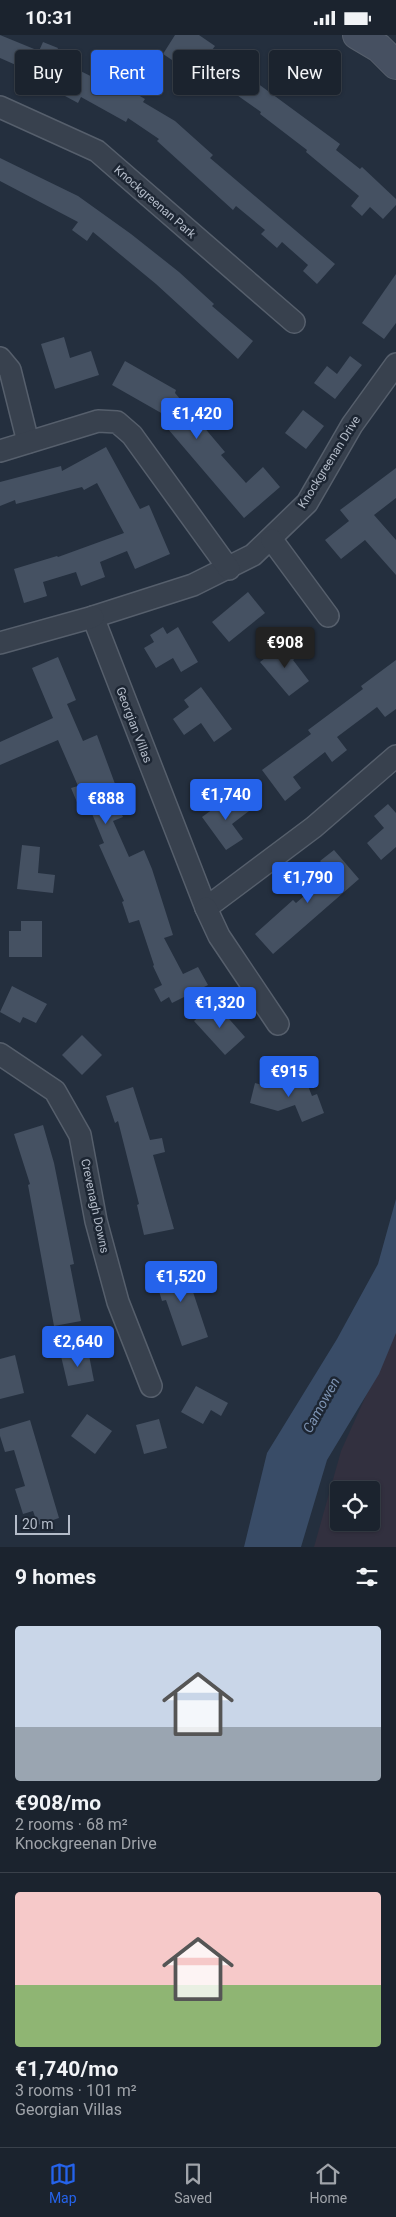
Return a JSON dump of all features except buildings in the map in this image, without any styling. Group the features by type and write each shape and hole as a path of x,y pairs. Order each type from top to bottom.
{"main road":[{"path":"357,35 379,48 396,65"}],"street":[{"name":"Knockgreenan Park","path":"0,107 97,151 294,322"},
{"path":"0,358 10,370 28,442"},
{"name":"Knockgreenan Drive","path":"229,569 253,555 272,539 307,503 352,425 396,364"},
{"path":"0,451 98,421 117,422 132,435 229,569 193,585 93,617 0,643"},
{"path":"272,539 328,616"},
{"name":"Georgian Villas","path":"93,617 206,908 219,936 278,1024"},
{"path":"206,908 314,827 396,756"},
{"name":"Crevenagh Downs","path":"0,1054 56,1091 80,1135 96,1221 118,1302 151,1386"}],"shaded area":[{"path":"396,1329 396,1547 314,1547 330,1490 330,1531 380,1531 380,1481 333,1481 341,1451"}],"water":[{"name":"Camowen","path":"396,1199 396,1333 379,1374 327,1460 301,1547 244,1547 267,1453 337,1339 378,1264"}]}
